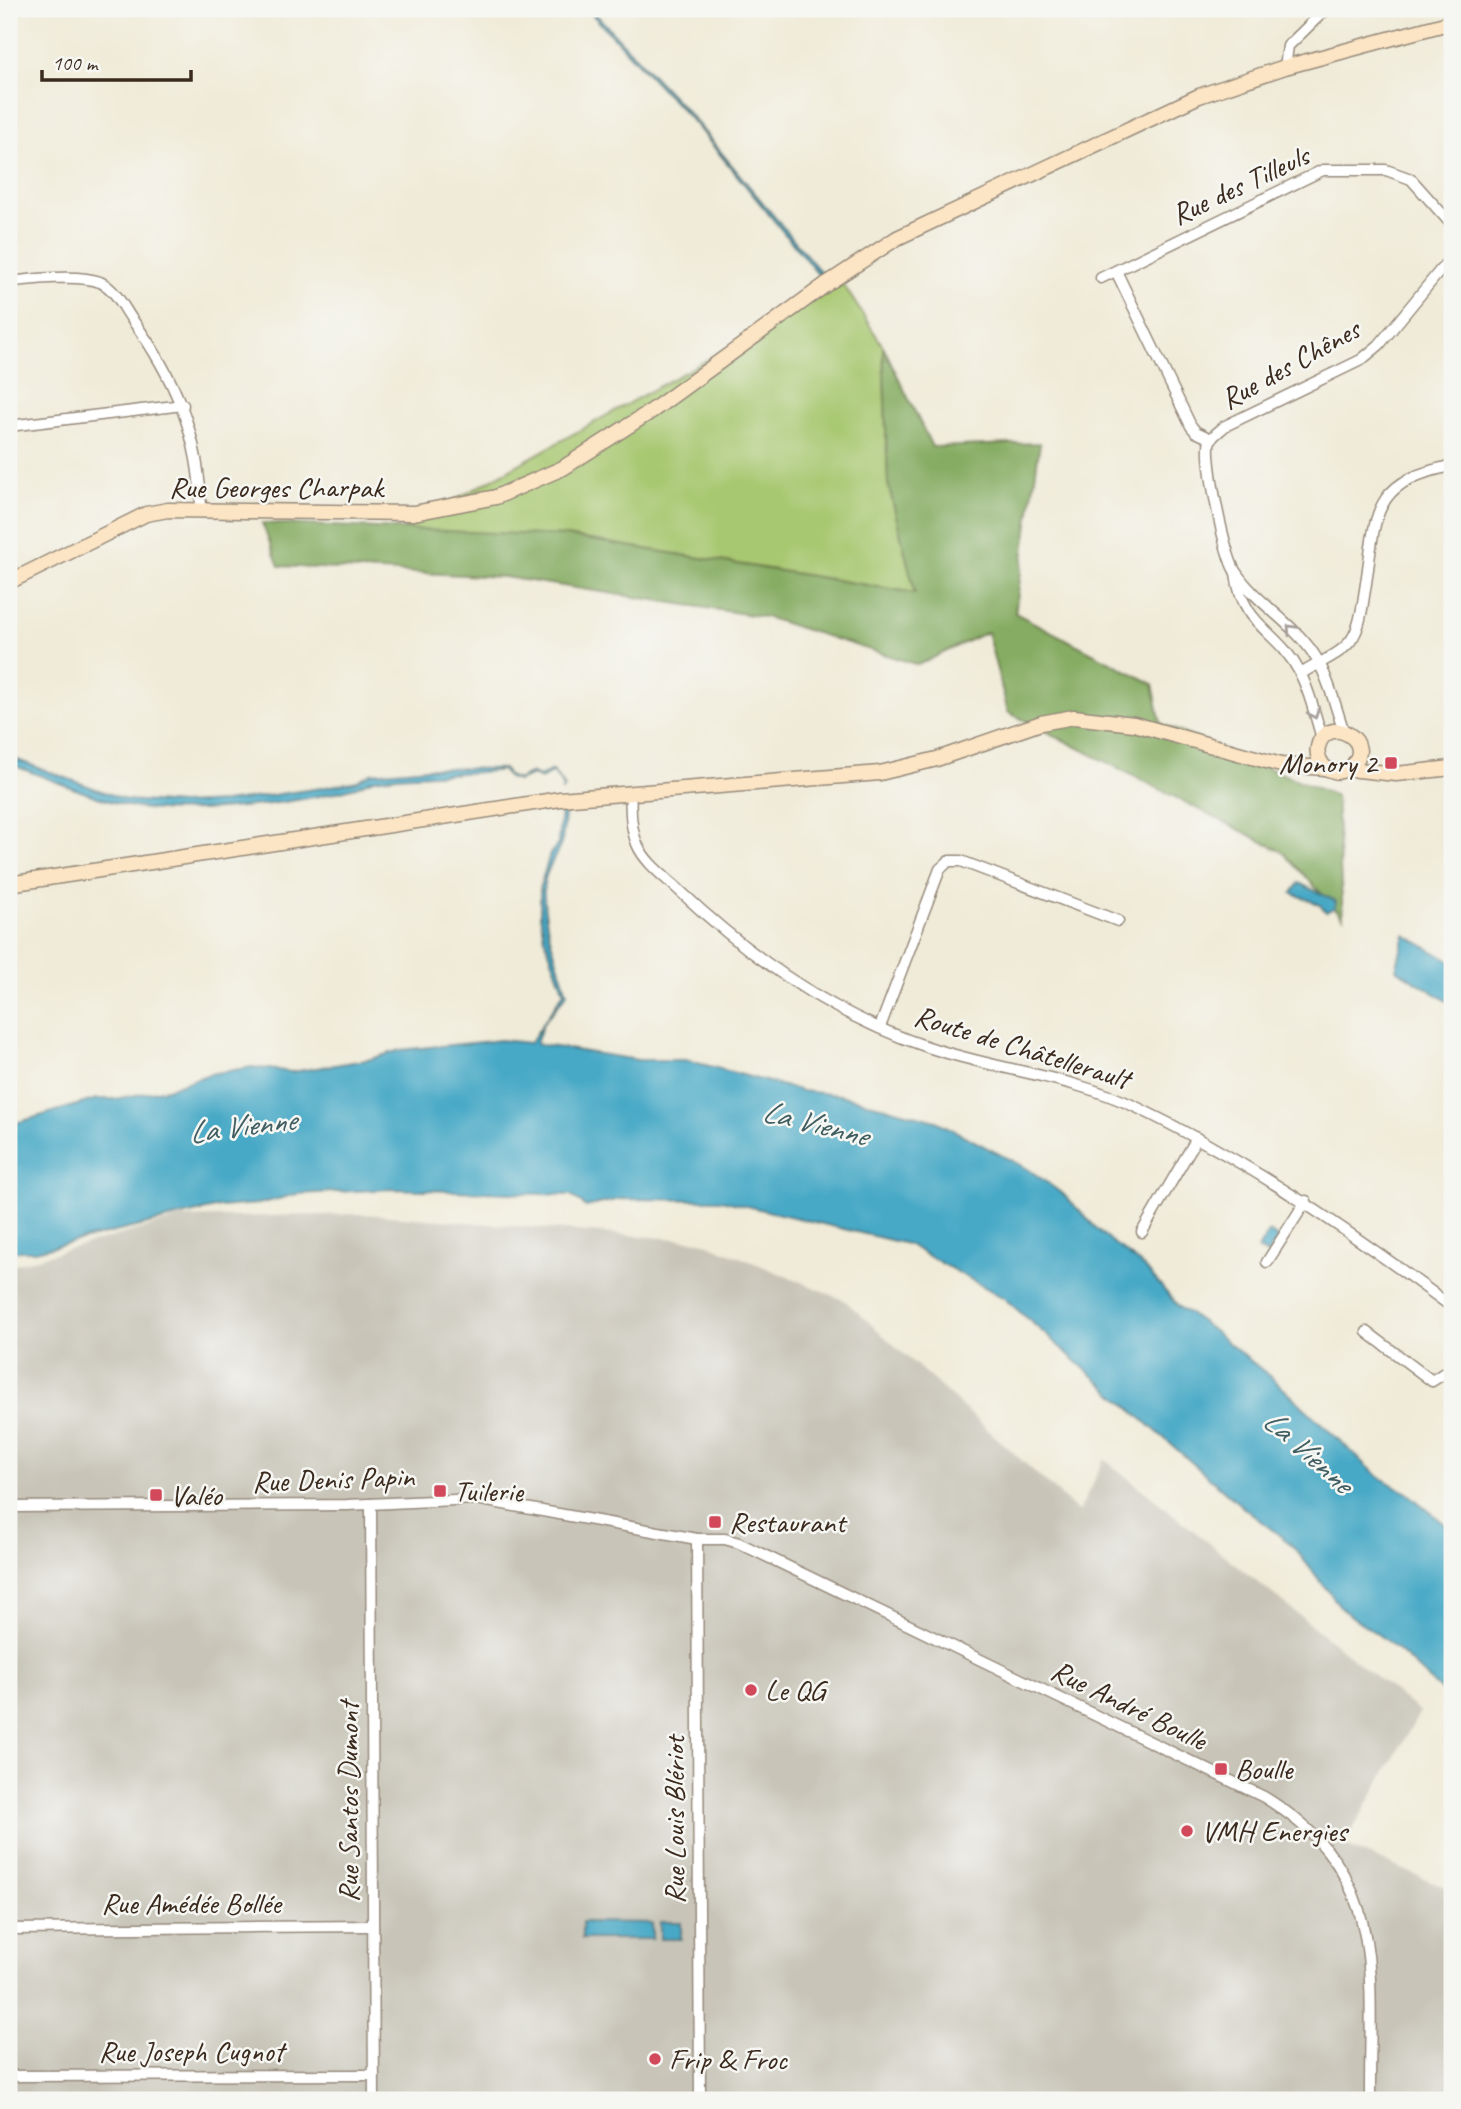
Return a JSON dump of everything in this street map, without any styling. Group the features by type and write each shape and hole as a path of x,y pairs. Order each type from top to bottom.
{"street":[{"path":"1285,67 1288,46 1326,9"},
{"name":"Rue Georges Charpak","path":"9,582 146,514 201,511 414,513 496,497 563,468 653,410 828,283 897,239 1199,96 1285,67 1452,22"},
{"name":"Rue des Tilleuls","path":"1101,278 1323,170 1386,170 1411,179 1452,225"},
{"name":"Rue des Chênes","path":"1344,732 1318,662 1304,642 1236,573 1228,558 1208,452 1211,439 1225,426 1361,360 1380,345 1452,256"},
{"path":"1116,271 1191,426 1196,432 1211,439"},
{"path":"9,282 89,279 111,290 158,355 183,405 199,466 201,511"},
{"path":"9,426 183,405"},
{"path":"1301,674 1346,645 1353,637 1361,613 1380,510 1390,491 1403,480 1452,466"},
{"name":"Rue des Chênes","path":"1236,573 1238,591 1250,616 1290,657 1301,674 1320,743"},
{"path":"9,884 527,804 631,792 880,773 937,759 1041,723 1074,717 1134,724 1281,765 1325,768 1337,772 1349,769 1406,774 1452,768"},
{"path":"1281,765 1301,759 1332,732 1344,732 1355,739 1358,752 1349,769"},
{"path":"1320,743 1319,759 1325,768"},
{"path":"1358,752 1386,772"},
{"name":"Route de Châtellerault","path":"631,792 637,843 652,865 715,924 786,977 880,1027 966,1059 1108,1096 1197,1138 1306,1202 1452,1307"},
{"path":"880,1027 940,869 949,861 961,861 1118,921"},
{"path":"1142,1232 1197,1138"},
{"path":"1267,1262 1306,1202"},
{"path":"1367,1332 1432,1381 1452,1368"},
{"name":"Rue Denis Papin","path":"9,1507 371,1504 477,1499 697,1539"},
{"name":"Rue Santos Dumont","path":"371,1504 374,2100"},
{"name":"Rue Louis Blériot","path":"697,1539 699,2100"},
{"name":"Rue André Boulle","path":"697,1539 725,1539 739,1543 1264,1797 1302,1823 1338,1863 1359,1904 1365,1928 1369,1953 1370,2100"},
{"name":"Rue Amédée Bollée","path":"9,1929 373,1926"},
{"name":"Rue Joseph Cugnot","path":"9,2076 374,2075"}],"shaded area":[{"path":"364,1214 701,1241 844,1300 1079,1512 1104,1459 1420,1712 1344,1845 1452,1890 1452,2100 9,2100 9,1266 180,1218"}],"green space":[{"path":"843,284 883,346 888,483 916,593 566,536 399,531"},
{"path":"883,346 932,447 1040,443 1015,613 1153,684 1161,724 1336,796 1343,917 1283,852 1008,712 987,632 918,665 765,617 504,577 279,566 262,523 566,536 915,593 888,483"}],"water":[{"path":"587,9 591,9 690,115 823,275 820,277 696,125"},
{"path":"9,757 126,800 181,804 225,802 357,781 371,773 429,768 504,769 508,776 518,780 531,773 539,777 552,770 564,786 562,792 563,786 553,772 541,779 532,775 518,781 508,778 502,770 407,775 370,780 356,787 304,799 207,810 147,809 109,801 80,791 9,764"},
{"path":"566,807 561,844 545,879 544,901 548,928 567,994 545,1021 564,992 544,937 540,915 540,887 550,854 558,844 561,811"},
{"path":"1299,883 1336,901 1335,907 1326,912 1319,904 1292,893"},
{"path":"1405,935 1452,962 1452,1004 1396,969"},
{"name":"La Vienne","path":"543,1024 536,1044 638,1060 687,1060 802,1091 840,1095 936,1121 1028,1169 1064,1195 1102,1234 1144,1267 1179,1307 1272,1378 1379,1477 1406,1492 1452,1530 1452,1701 1390,1643 1344,1611 1291,1544 1245,1509 1004,1298 907,1244 721,1200 620,1199 586,1207 571,1195 392,1189 297,1194 259,1204 219,1207 35,1251 9,1251 9,1125 97,1099 115,1099 167,1089 210,1074 252,1067 292,1072 371,1059 400,1050 501,1040 530,1043"},
{"path":"1269,1232 1278,1238 1267,1255 1258,1249"},
{"path":"582,1922 652,1923 652,1939 582,1939"},
{"path":"660,1922 681,1922 681,1939 660,1939"}],"place":[{"name":"Monory 2","path":"1391,763"},
{"name":"Tuilerie","path":"440,1491"},
{"name":"Valéo","path":"156,1495"},
{"name":"Restaurant","path":"715,1522"},
{"name":"Le QG","path":"751,1690"},
{"name":"Boulle","path":"1221,1769"},
{"name":"VMH Energies","path":"1187,1831"},
{"name":"Frip & Froc","path":"655,2059"}]}
